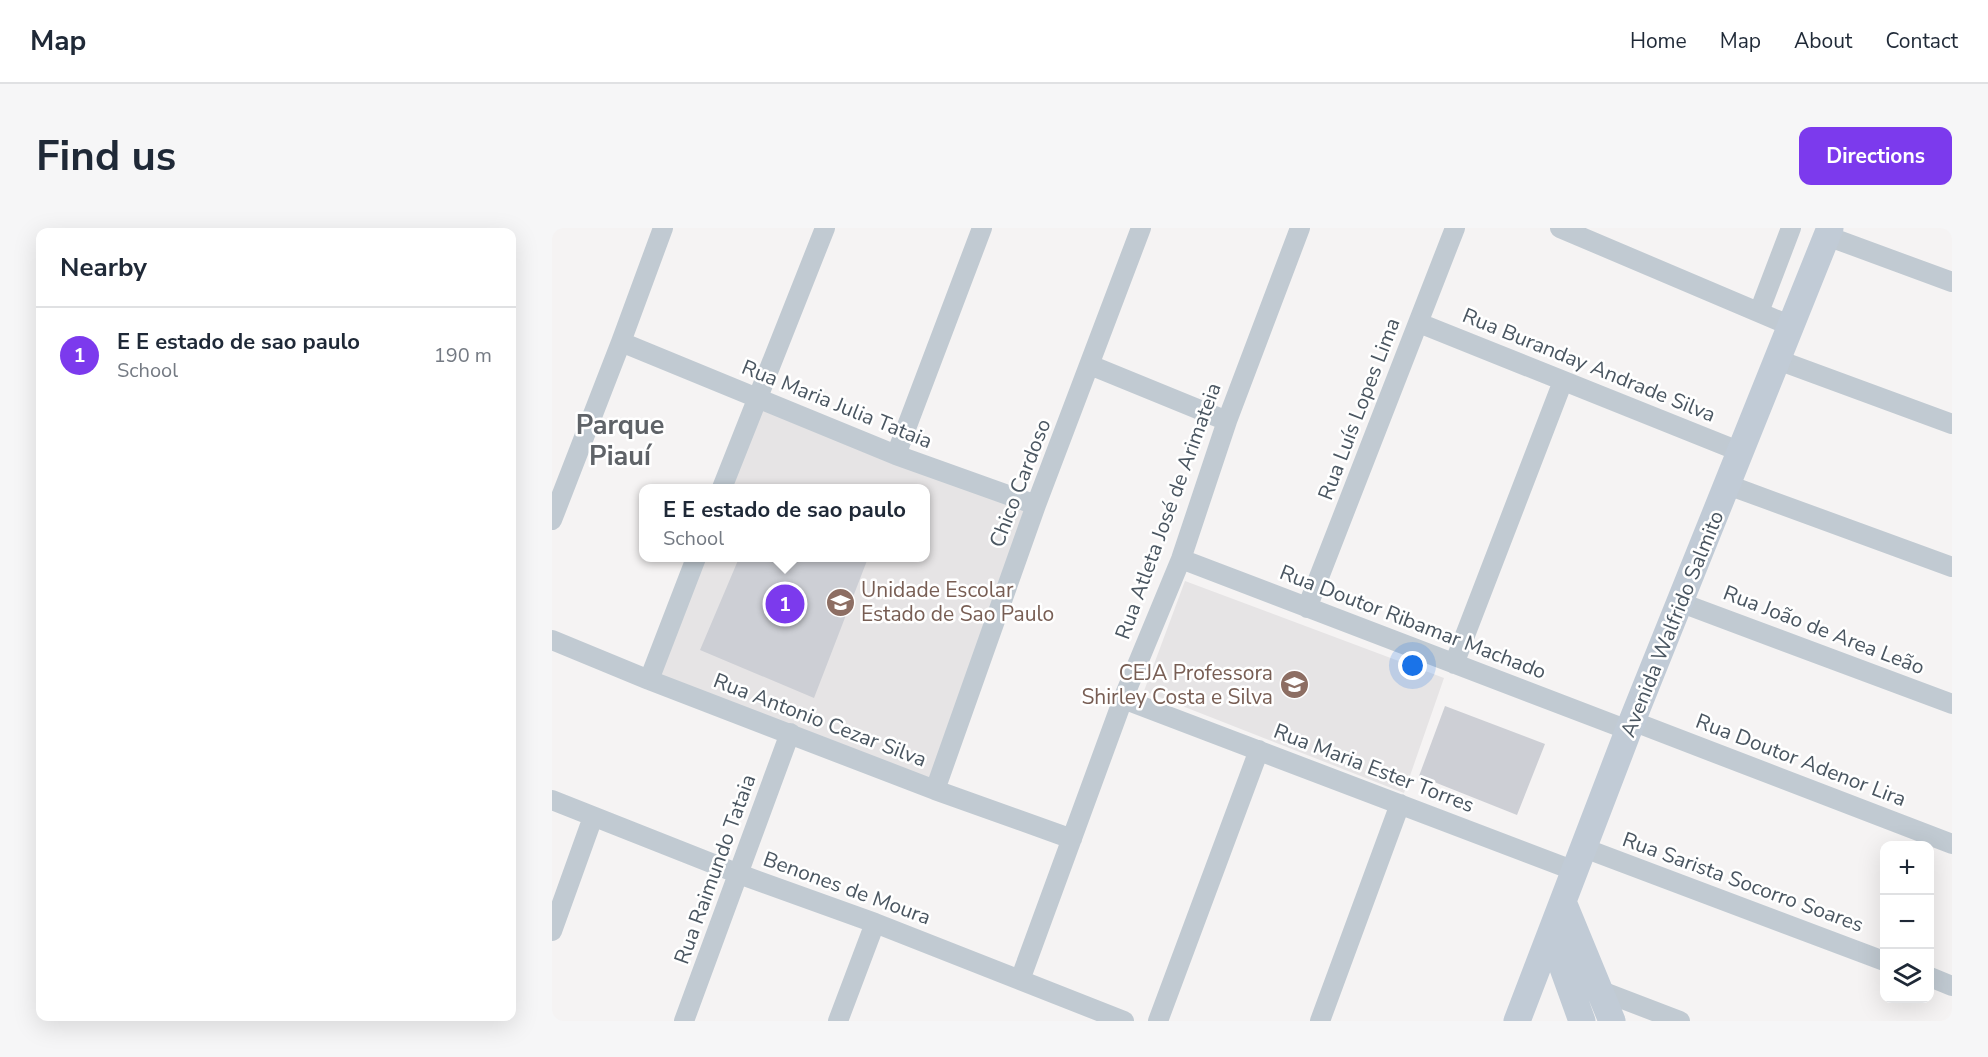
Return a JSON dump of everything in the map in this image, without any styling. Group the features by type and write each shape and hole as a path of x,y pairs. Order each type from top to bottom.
{"street":[{"path":"552,520 663,228"},
{"path":"724,484 825,228"},
{"path":"896,455 982,228"},
{"name":"Rua Atleta José de Arimateia","path":"1020,980 1123,699 1181,559 1227,421 1300,228"},
{"name":"Rua Luís Lopes Lima","path":"1307,608 1455,228"},
{"path":"1560,228 1791,326"},
{"path":"1759,312 1791,228"},
{"name":"Chico Cardoso","path":"935,790 1036,505 1139,229"},
{"path":"1829,232 1952,282"},
{"name":"Avenida Walfrido Salmito","path":"1517,1021 1630,725 1829,232"},
{"name":"Rua Buranday Andrade Silva","path":"1419,323 1741,452"},
{"name":"Rua Maria Julia Tataia","path":"621,342 896,455 1036,505"},
{"path":"1778,360 1952,424"},
{"path":"1090,365 1227,421"},
{"path":"1454,664 1563,381"},
{"path":"1728,485 1952,567"},
{"name":"Rua Doutor Ribamar Machado","path":"1181,559 1454,664 1630,725"},
{"path":"649,680 694,562"},
{"name":"Rua João de Area Leão","path":"1679,602 1952,704"},
{"name":"Rua Antonio Cezar Silva","path":"552,640 649,680 935,790 1072,839"},
{"name":"Rua Maria Ester Torres","path":"1123,699 1400,804 1580,860"},
{"name":"Rua Doutor Adenor Lira","path":"1630,725 1952,844"},
{"name":"Rua Raimundo Tataia","path":"684,1021 790,733"},
{"path":"1158,1021 1259,750"},
{"name":"Benones de Moura","path":"552,800 1124,1021"},
{"path":"1320,1021 1400,804"},
{"path":"552,931 593,817"},
{"name":"Rua Sarista Socorro Soares","path":"1580,860 1880,960"},
{"path":"1563,902 1612,1021"},
{"path":"838,1021 875,923"},
{"path":"1551,935 1582,1021"},
{"path":"1934,979 1952,986"},
{"path":"1599,990 1680,1021"}],"shaded area":[{"name":"Unidade Escolar Estado de Sao Paulo","path":"757,397 1036,505 935,790 649,680 694,562 930,562 930,484 724,484"},
{"name":"CEJA Professora Shirley Costa e Silva","path":"1185,581 1444,678 1404,793 1144,691"}],"building":[{"path":"737,562 866,562 814,698 700,650"},
{"path":"1445,706 1545,744 1517,815 1419,776"}],"place":[{"name":"Unidade Escolar Estado de Sao Paulo","path":"840,602"},
{"name":"E E estado de sao paulo","path":"785,604"},
{"name":"CEJA Professora Shirley Costa e Silva","path":"1294,685"}],"district":[{"name":"Parque Piauí","path":"620,440"}]}
